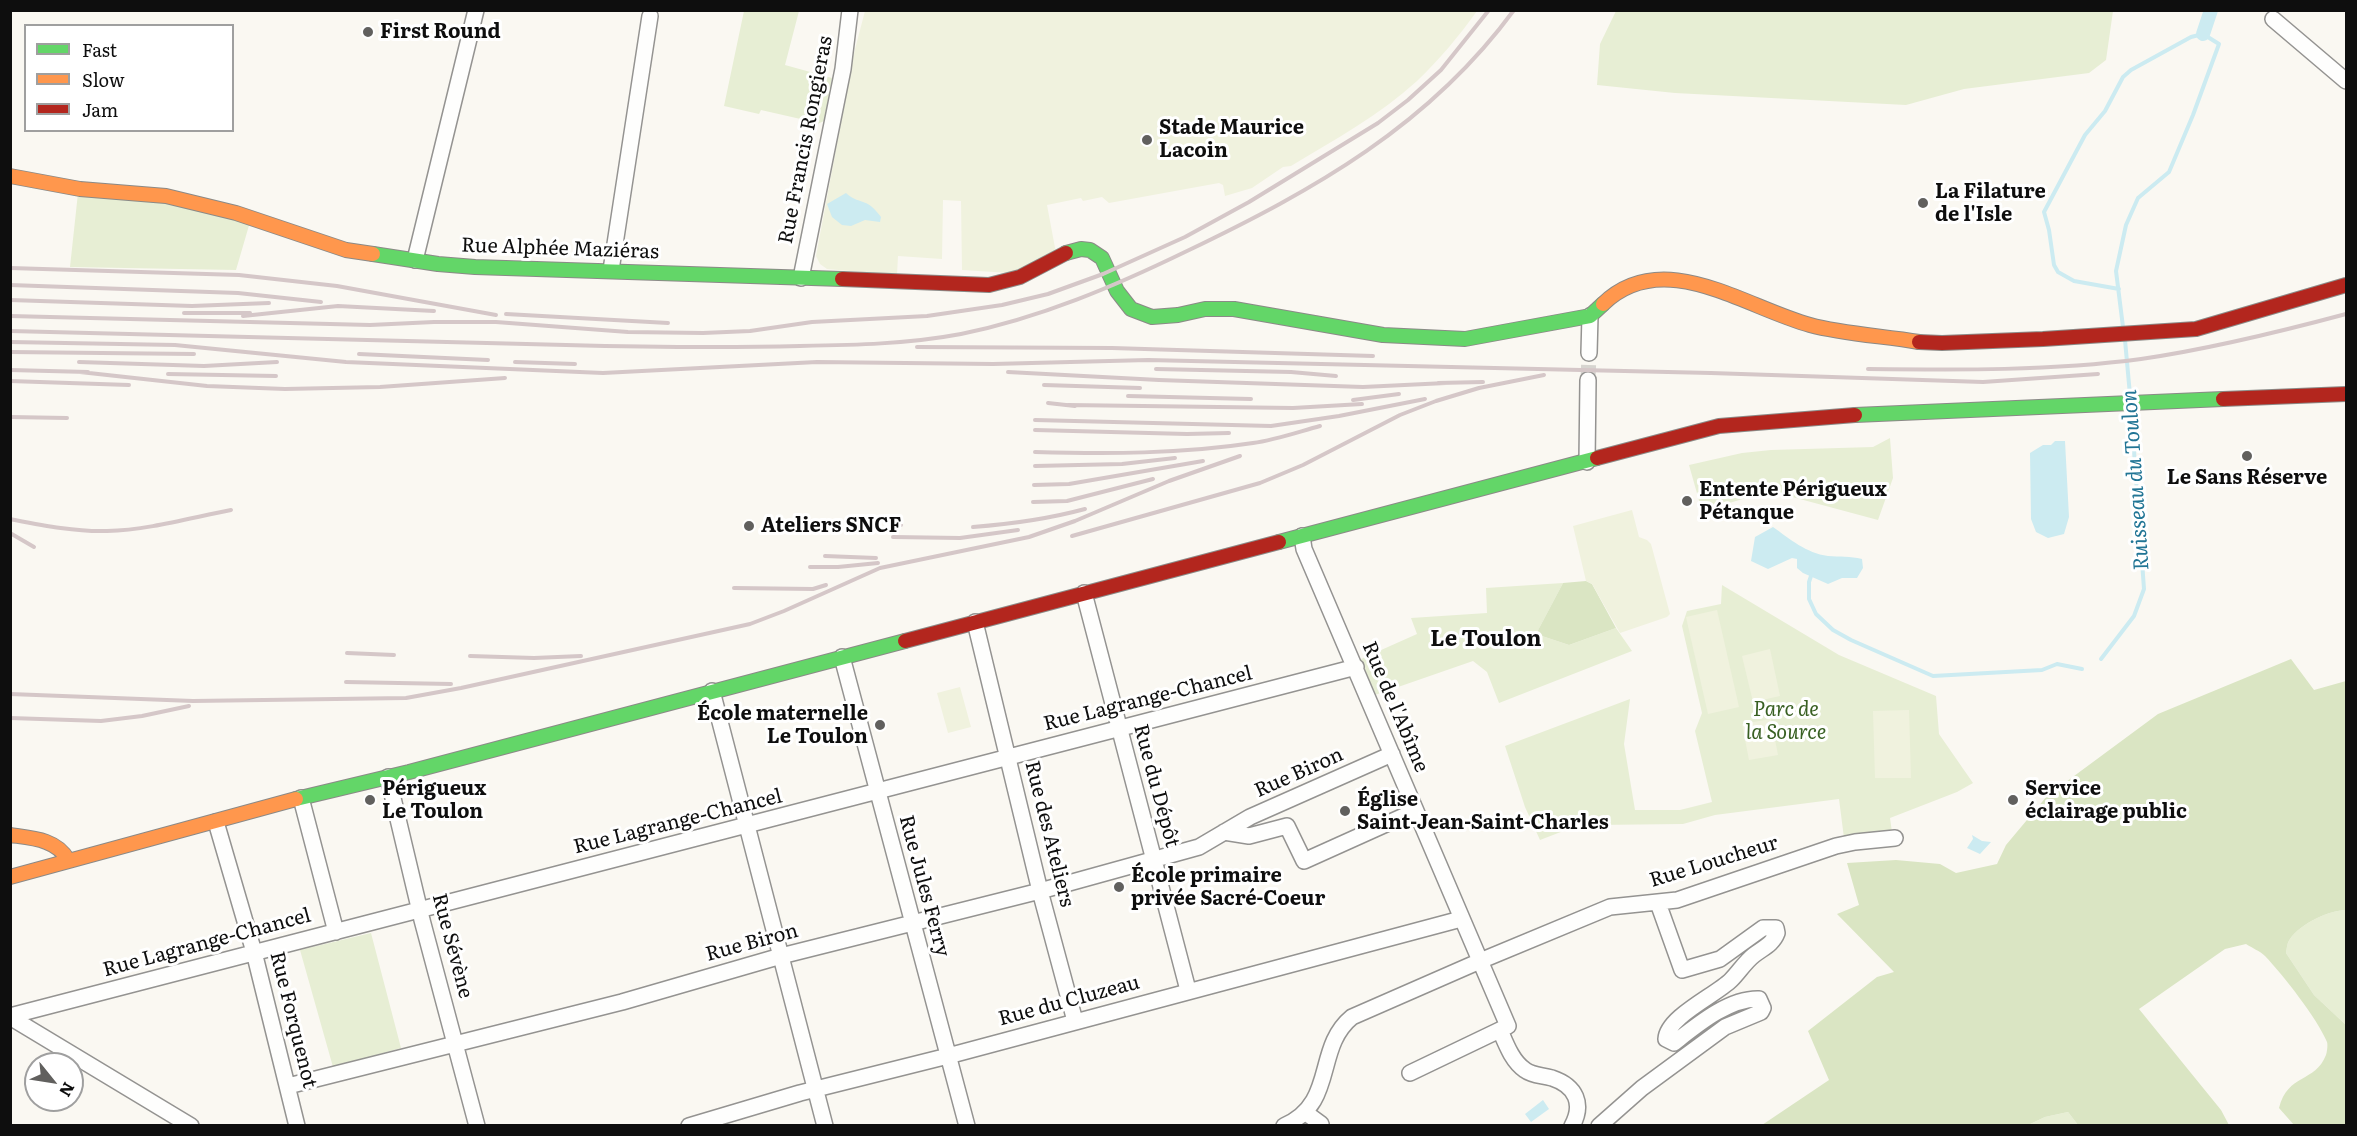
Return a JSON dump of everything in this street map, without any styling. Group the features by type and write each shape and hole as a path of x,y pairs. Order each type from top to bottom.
{"street":[{"path":"416,260 476,10"},
{"name":"Rue Francis Rongieras","path":"801,278 843,69 850,10"},
{"path":"611,270 650,16"},
{"path":"2273,19 2346,81"},
{"name":"Rue Alphée Maziéras","path":"10,176 80,189 166,196 236,213 346,250 475,267 989,285 1020,277 1067,252 1081,249 1098,255 1117,291 1131,309 1152,317 1178,315 1205,309 1234,309 1383,335 1465,339 1590,316"},
{"path":"1588,353 1590,316 1614,293 1635,283 1653,279 1671,279 1701,285 1810,325 1921,342 2043,339 2196,329 2346,285"},
{"path":"1587,462 1588,381"},
{"path":"10,877 301,798 1719,426 1841,416 2346,394"},
{"name":"Rue de l'Abîme","path":"1302,536 1304,549 1480,961 1504,1028 1510,1053 1521,1068 1530,1074 1552,1078 1566,1085 1575,1094 1579,1104 1578,1115 1572,1125"},
{"name":"Rue du Dépôt","path":"1084,593 1188,990"},
{"name":"Rue des Ateliers","path":"975,622 1040,891 1075,1021"},
{"name":"Rue Jules Ferry","path":"842,657 967,1125"},
{"name":"Rue Lagrange-Chancel","path":"10,1017 1356,667"},
{"path":"712,691 825,1125"},
{"name":"Rue Biron","path":"288,1086 601,1007 781,956 1040,891 1199,847 1250,817 1392,754"},
{"name":"Rue Sévène","path":"387,777 477,1125"},
{"path":"301,798 336,932"},
{"name":"Rue Biron","path":"1224,832 1249,836 1287,826 1304,861 1415,810"},
{"name":"Rue Forquenot","path":"216,822 254,952 297,1125"},
{"path":"10,835 54,845 63,851 68,860"},
{"name":"Rue Loucheur","path":"1306,1113 1317,1096 1335,1036 1352,1017 1610,908 1658,903 1704,891 1836,846 1895,838"},
{"path":"1599,1125 1642,1088 1725,1027 1761,1012 1763,1008 1759,999 1749,998 1728,1006 1674,1042 1666,1039 1666,1032 1674,1022 1731,980 1752,957 1774,941 1777,933 1776,928 1763,928 1720,958 1683,970 1658,903"},
{"name":"Rue du Cluzeau","path":"689,1125 740,1119 815,1089 948,1056 1188,990 1461,919"},
{"path":"10,1017 192,1125"},
{"path":"1410,1073 1504,1028"},
{"path":"1284,1125 1298,1120 1306,1113 1322,1124"}],"green space":[{"path":"1616,10 2113,11 2106,60 2089,73 1964,89 1906,105 1675,93 1597,85 1600,44"},
{"path":"744,11 799,11 785,65 832,78 824,121 813,126 804,126 805,120 761,110 759,114 724,106"},
{"name":"Stade Maurice Lacoin","path":"865,11 1477,11 1441,56 1417,81 1388,105 1252,188 1225,196 1223,185 1219,183 1109,203 1102,197 1083,201 1081,198 1047,205 1056,253 1010,273 962,270 961,201 943,200 942,259 898,256 897,275 827,269 820,264 816,256 854,53"},
{"path":"78,193 164,201 250,222 236,270 70,267"},
{"path":"1890,438 1893,478 1878,520 1770,491 1702,511 1689,465 1742,453 1771,450 1873,447"},
{"path":"1632,510 1639,537 1651,544 1670,614 1620,633 1592,584 1586,581 1573,526"},
{"path":"1586,581 1592,584 1616,628 1569,645 1536,634 1563,583"},
{"path":"1563,583 1536,634 1569,645 1616,628 1632,651 1499,703 1487,672 1473,661 1375,695 1361,659 1417,634 1411,618 1487,613 1486,588"},
{"name":"Parc de la Source","path":"1722,585 1839,655 1936,696 1939,734 1973,783 1957,792 1890,818 1892,832 1844,838 1839,799 1715,815 1683,824 1595,825 1592,820 1540,840 1525,807 1505,746 1630,699 1624,744 1635,810 1680,810 1712,802 1695,731 1702,713 1682,626 1687,611 1721,604"},
{"path":"1717,610 1739,707 1708,714 1686,617"},
{"path":"1770,649 1780,696 1753,702 1742,656"},
{"path":"2291,659 2314,690 2346,681 2346,910 2323,915 2301,928 2289,941 2286,953 2314,995 2346,1025 2346,1125 2294,1125 2279,1108 2289,1089 2321,1064 2326,1055 2327,1043 2308,1009 2281,974 2263,954 2246,944 2225,949 2139,1009 2221,1110 2229,1125 2078,1125 2068,1112 2045,1117 2026,1126 1762,1125 1829,1080 1808,1031 1877,977 1894,972 1837,914 1859,905 1847,863 1896,860 1940,864 1956,873 1997,864 2006,845 2047,796 2158,714"},
{"path":"960,687 971,727 948,733 937,693"},
{"path":"1909,710 1911,778 1875,778 1873,711"},
{"path":"1771,719 1778,755 1749,760 1742,724"},
{"path":"2346,910 2346,1025 2314,995 2286,953 2289,941 2301,928 2323,915"},
{"path":"371,933 401,1048 333,1067 300,950"},
{"path":"2068,1112 2078,1125 2026,1126 2045,1117"}],"water":[{"path":"846,193 876,210 881,217 880,222 865,220 851,226 842,225 832,217 827,204"},
{"path":"2055,441 2065,441 2069,517 2064,534 2048,538 2036,532 2031,519 2030,453 2043,445 2051,445"},
{"path":"1773,527 1813,552 1828,556 1862,559 1863,568 1857,578 1842,578 1828,584 1803,573 1797,568 1797,559 1792,558 1768,569 1751,561 1755,537"},
{"path":"1972,835 1982,841 1991,842 1980,854 1967,848 1973,839"},
{"path":"1543,1100 1549,1109 1531,1122 1525,1114"}],"waterway":[{"name":"Ruisseau du Toulon","path":"2203,34 2211,10"},
{"name":"Ruisseau du Toulon","path":"2119,289 2074,281 2058,272 2054,265 2044,212 2085,135 2105,111 2123,77 2131,70 2191,37 2203,34 2219,44 2193,115 2169,172 2138,198 2126,225 2116,271 2123,327"},
{"name":"Ruisseau du Toulon","path":"2125,340 2130,395"},
{"name":"Ruisseau du Toulon","path":"2101,659 2134,616 2144,589 2131,409"},
{"name":"Ruisseau du Toulon","path":"1811,576 1809,599 1816,614 1833,630 1933,676 2042,670 2057,664 2082,669"}],"tunnel":[{"path":"1588,380 1589,353"}],"railway":[{"path":"10,316 370,325 496,322 628,332 703,333 750,331 812,322 927,316 1002,305 1048,294 1103,274 1185,237 1249,202 1378,123 1408,100 1441,70 1489,10"},
{"path":"10,331 683,347 861,344 901,342 961,334 1020,319 1077,300 1160,264 1234,228 1324,179 1407,121 1445,88 1481,51 1514,10"},
{"path":"10,268 239,275 337,286 496,315"},
{"path":"10,285 238,293 321,302"},
{"path":"10,300 192,306 269,303"},
{"path":"243,316 338,306 434,311"},
{"path":"184,313 250,313"},
{"path":"506,314 668,323"},
{"path":"1868,369 2005,369 2107,363 2219,345 2346,314"},
{"path":"10,342 175,345 346,362 603,373 817,362 993,364 1148,360 1711,373 1983,382 2098,374"},
{"path":"917,347 1112,348 1373,356"},
{"path":"10,352 194,354"},
{"path":"359,354 488,360"},
{"path":"79,362 204,366 277,362"},
{"path":"515,362 575,364"},
{"path":"1156,369 1291,372 1336,376"},
{"path":"10,370 88,372"},
{"path":"80,372 207,386 285,389 380,387 505,378"},
{"path":"1008,372 1363,387 1446,383"},
{"path":"168,374 276,376"},
{"path":"1072,536 1260,483 1303,465 1400,415 1436,401 1479,388 1544,375"},
{"path":"10,381 129,385"},
{"path":"1438,383 1483,382"},
{"path":"1044,385 1140,388"},
{"path":"1353,400 1399,394"},
{"path":"1128,396 1251,399"},
{"path":"1035,420 1271,426 1339,416 1425,399"},
{"path":"1048,403 1075,406"},
{"path":"1068,405 1293,408 1362,404"},
{"path":"10,417 67,418"},
{"path":"1035,452 1117,453 1226,447 1261,442 1320,426"},
{"path":"1035,430 1229,433"},
{"path":"10,694 193,701 406,698 461,688 750,624 880,568 1029,537 1075,521 1169,481 1240,456"},
{"path":"1035,466 1122,464 1175,458"},
{"path":"1034,485 1069,484 1203,461"},
{"path":"1033,502 1067,501 1153,479"},
{"path":"973,527 1030,521 1085,509"},
{"path":"10,519 70,529 107,531 153,526 231,510"},
{"path":"893,525 901,525"},
{"path":"893,537 960,538 1018,530"},
{"path":"10,533 34,547"},
{"path":"825,556 876,558"},
{"path":"810,567 878,563"},
{"path":"734,588 813,589 826,585"},
{"path":"347,653 394,655"},
{"path":"470,656 534,658 581,656"},
{"path":"346,682 451,684"},
{"path":"10,718 101,721 142,716 189,706"}],"traffic: fast":[{"path":"1066,253 1081,249 1090,250 1102,258 1117,291 1131,309 1152,317 1178,315 1205,309 1234,309 1383,335 1465,339 1590,316 1603,304"},
{"path":"373,254 475,267 842,279"},
{"path":"1855,415 2223,399"},
{"path":"1279,542 1597,458"},
{"path":"296,799 409,772 905,641"}],"traffic: slow":[{"path":"10,176 80,189 166,196 236,213 346,250 373,254"},
{"path":"1603,304 1626,288 1651,280 1677,280 1731,295 1810,325 1919,342"},
{"path":"10,877 296,799"},
{"path":"10,835 50,844 63,853 68,860"}],"traffic: jam":[{"path":"842,279 989,285 1020,277 1066,253"},
{"path":"1919,342 2043,339 2196,329 2346,285"},
{"path":"2223,399 2346,394"},
{"path":"1597,458 1719,426 1855,415"},
{"path":"905,641 1279,542"}],"place":[{"name":"First Round","path":"368,32"},
{"name":"Stade Maurice Lacoin","path":"1147,140"},
{"name":"La Filature de l'Isle","path":"1923,203"},
{"name":"Le Sans Réserve","path":"2247,456"},
{"name":"Entente Périgueux Pétanque","path":"1687,501"},
{"name":"Ateliers SNCF","path":"749,526"},
{"name":"École maternelle Le Toulon","path":"880,725"},
{"name":"Périgueux Le Toulon","path":"370,800"},
{"name":"Service éclairage public","path":"2013,800"},
{"name":"Église Saint-Jean-Saint-Charles","path":"1345,811"},
{"name":"École primaire privée Sacré-Coeur","path":"1119,887"}],"district":[{"name":"Le Toulon","path":"1486,640"}]}
